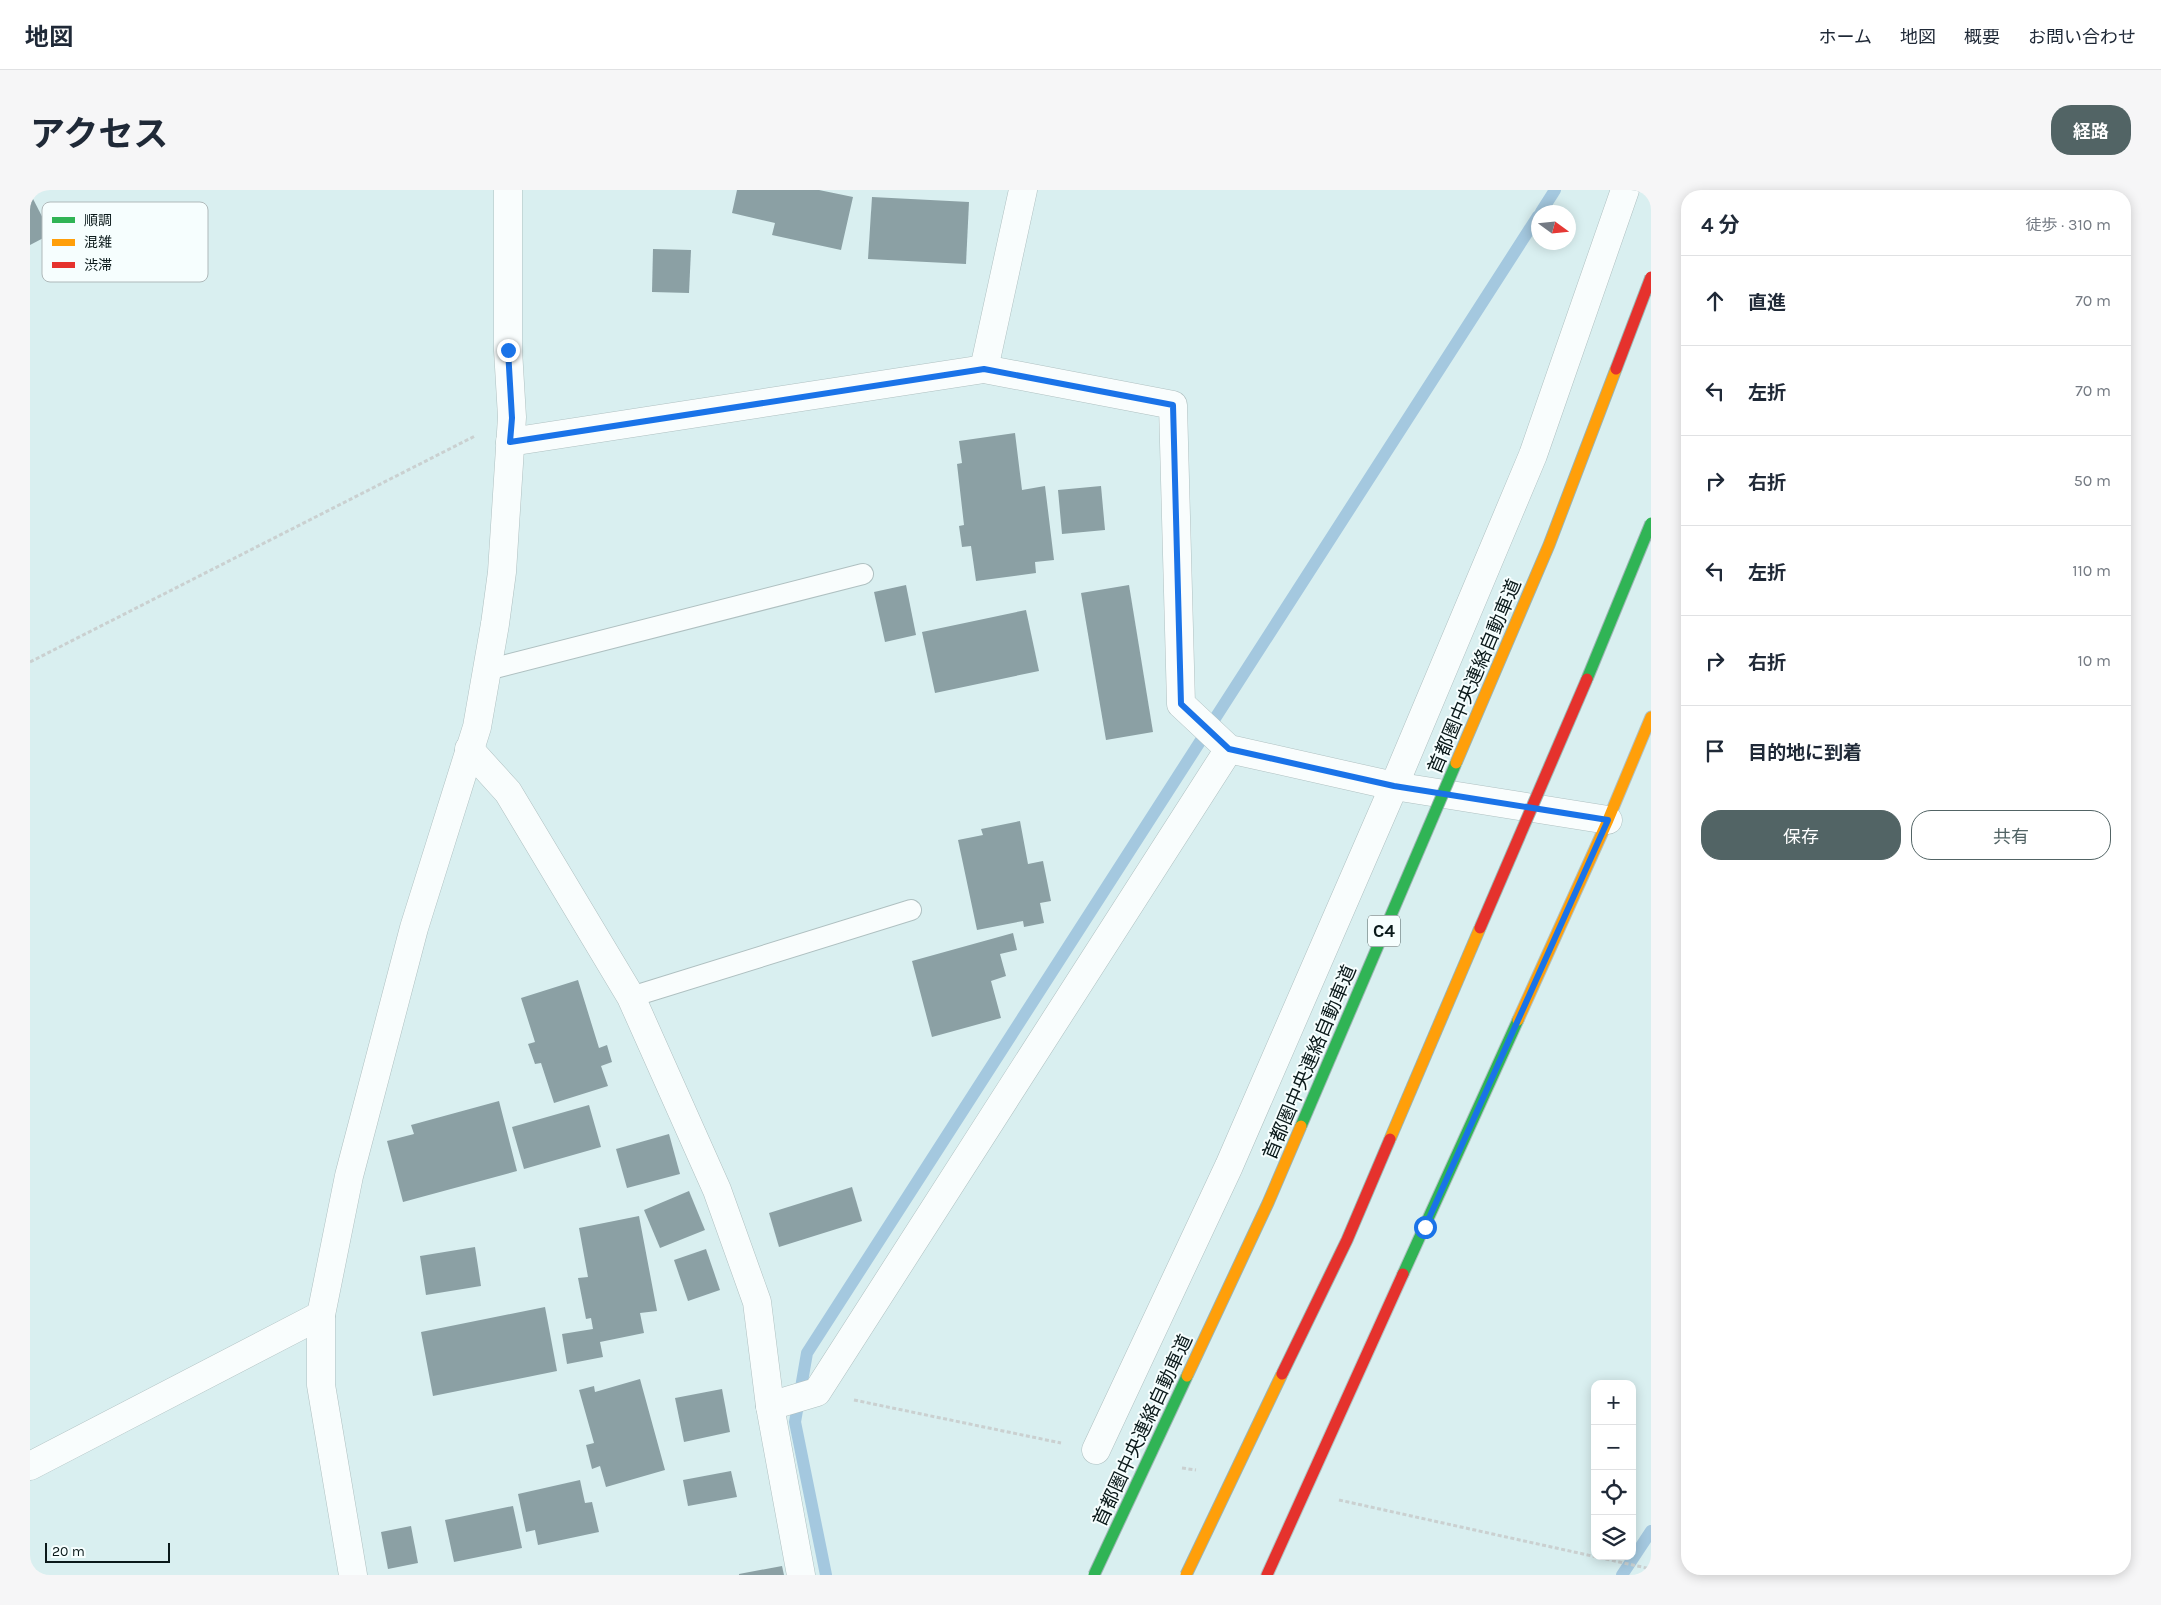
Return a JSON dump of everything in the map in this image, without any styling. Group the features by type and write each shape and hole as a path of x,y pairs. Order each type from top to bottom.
{"main road":[{"name":"首都圏中央連絡自動車道","path":"1094,1575 1268,1203 1549,545 1651,277"},
{"path":"1186,1575 1347,1240 1636,563 1651,523"},
{"path":"1267,1575 1608,820 1651,717"}],"street":[{"path":"353,1575 322,1385 321,1315 349,1176 378,1061 414,928 477,727 487,670 502,572 511,430 508,350 508,190"},
{"path":"984,369 1023,190"},
{"path":"1096,1450 1229,1166 1394,786 1532,455 1625,190"},
{"path":"511,430 984,369 1173,405 1181,704 1229,749 1394,786 1608,820"},
{"path":"470,749 508,792 631,998 717,1190 757,1302 770,1406 801,1575"},
{"path":"770,1406 817,1392 1229,749"},
{"path":"30,1466 321,1315"}],"lane":[{"path":"487,670 862,574"},
{"path":"631,998 911,910"}],"path":[{"path":"30,662 511,430"}],"building":[{"path":"737,190 819,190 853,197 841,250 772,235 775,223 732,213"},
{"path":"30,193 42,216 42,239 30,245"},
{"path":"872,197 969,202 966,264 868,259"},
{"path":"653,249 691,250 689,293 652,292"},
{"path":"1015,433 1022,490 1045,486 1054,560 1035,562 1036,573 976,581 971,546 962,547 959,526 964,525 957,464 962,463 959,441"},
{"path":"1101,486 1105,530 1062,534 1058,490"},
{"path":"906,585 916,635 885,642 874,592"},
{"path":"1129,585 1153,732 1106,740 1081,593"},
{"path":"1026,610 1039,671 935,693 922,632"},
{"path":"1020,821 1028,864 1043,861 1051,901 1040,903 1044,923 1024,927 1023,921 977,930 958,840 983,835 981,829"},
{"path":"1013,933 1017,950 1000,954 1006,976 991,981 1001,1018 932,1037 912,961"},
{"path":"578,980 599,1048 607,1045 612,1062 601,1066 608,1086 554,1103 541,1063 535,1064 528,1044 535,1042 521,998"},
{"path":"499,1101 517,1171 403,1202 387,1141 414,1134 411,1125"},
{"path":"589,1105 601,1147 524,1169 512,1127"},
{"path":"669,1134 680,1174 627,1188 616,1149"},
{"path":"852,1187 862,1221 779,1247 769,1213"},
{"path":"689,1191 705,1230 660,1248 644,1210"},
{"path":"639,1216 657,1311 640,1313 644,1333 600,1342 603,1357 567,1364 562,1334 593,1329 591,1318 586,1319 578,1278 588,1277 579,1228"},
{"path":"475,1247 481,1286 426,1295 420,1256"},
{"path":"706,1249 720,1290 688,1301 674,1260"},
{"path":"545,1307 557,1371 433,1396 421,1332"},
{"path":"640,1379 665,1470 606,1487 600,1466 592,1469 586,1445 594,1443 579,1390 594,1386 595,1392"},
{"path":"722,1389 730,1432 684,1442 675,1398"},
{"path":"731,1471 737,1497 688,1506 683,1480"},
{"path":"580,1480 585,1503 592,1502 599,1532 538,1545 535,1530 526,1532 518,1494"},
{"path":"513,1506 522,1548 454,1562 445,1520"},
{"path":"411,1526 418,1563 388,1569 381,1532"},
{"path":"782,1566 784,1575 739,1575 739,1574"}],"waterway":[{"path":"1545,205 1555,190"},
{"path":"826,1575 795,1422 807,1353 1531,227"},
{"path":"1622,1575 1651,1531"}],"traffic: fast":[{"path":"1587,679 1651,523"},
{"path":"1301,1126 1456,763"},
{"path":"1403,1274 1518,1020"},
{"path":"1094,1575 1187,1376"}],"traffic: slow":[{"path":"1456,763 1549,545 1616,369"},
{"path":"1518,1020 1608,820 1651,717"},
{"path":"1390,1139 1480,928"},
{"path":"1187,1376 1268,1203 1301,1126"},
{"path":"1186,1575 1282,1374"}],"traffic: jam":[{"path":"1616,369 1651,277"},
{"path":"1480,928 1587,679"},
{"path":"1282,1374 1347,1240 1390,1139"},
{"path":"1267,1575 1403,1274"}],"route":[{"path":"508,350 512,418 510,442 984,369 1173,405 1181,704 1229,749 1394,786 1608,820 1425,1227"}]}
